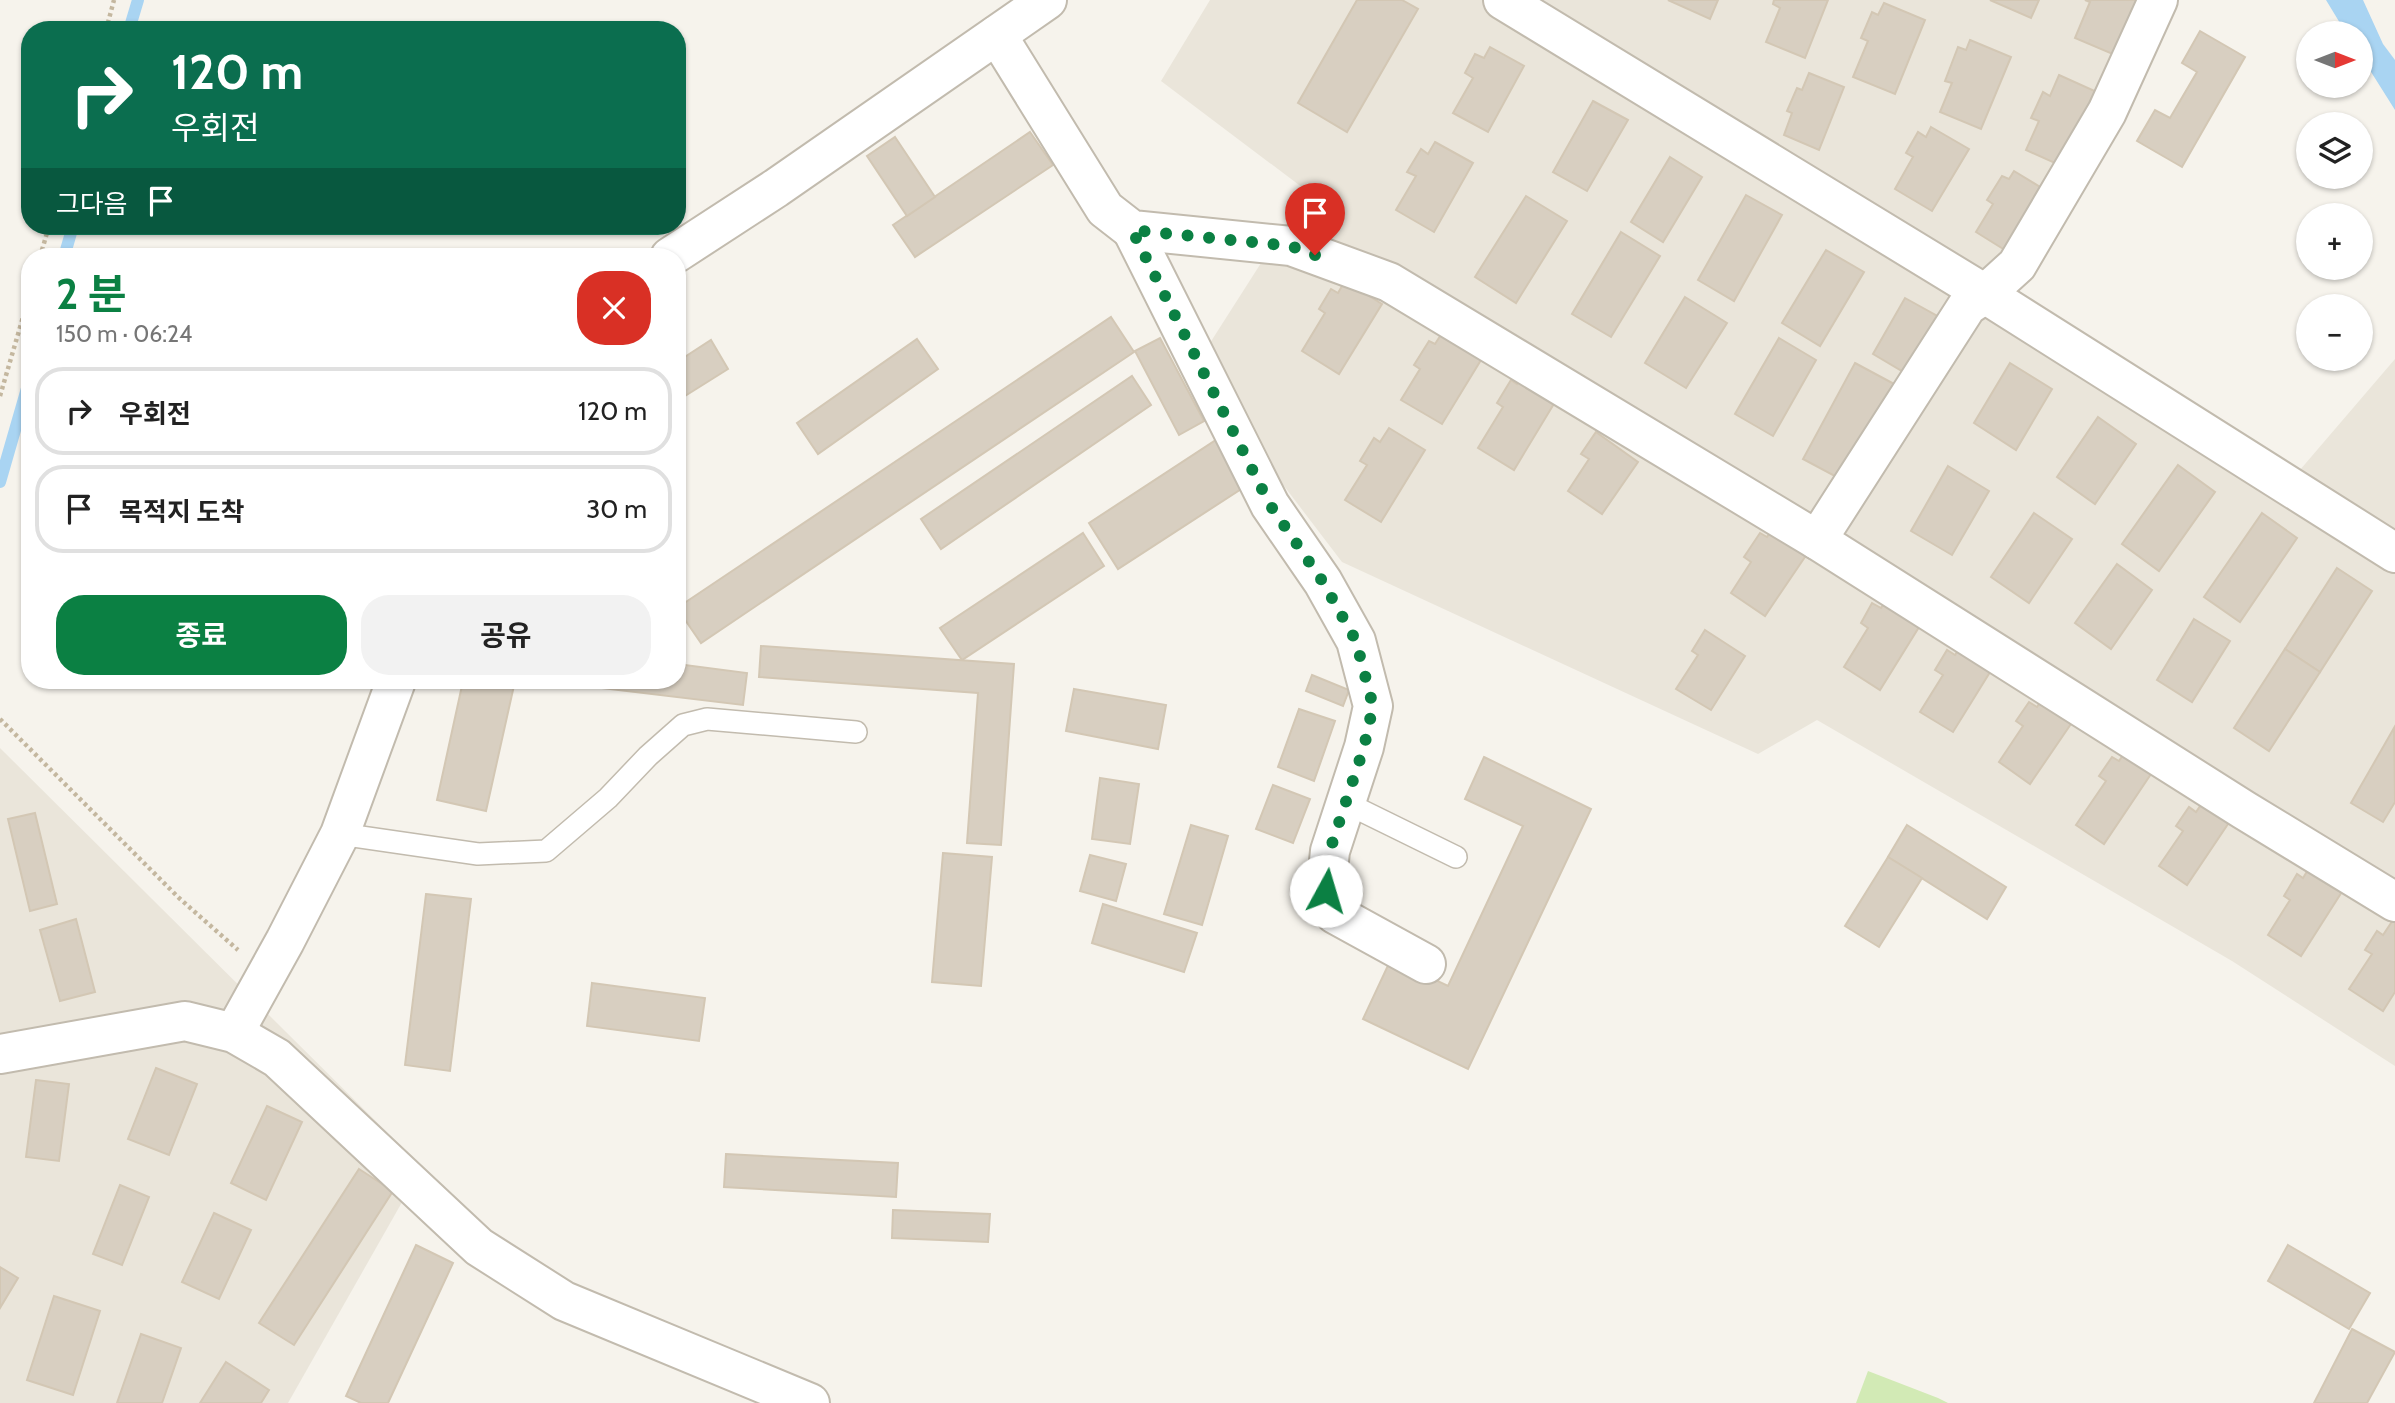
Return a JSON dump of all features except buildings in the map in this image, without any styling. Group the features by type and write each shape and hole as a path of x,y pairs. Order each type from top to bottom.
{"street":[{"path":"683,248 1047,0"},
{"path":"1503,0 1985,294 2395,553"},
{"path":"1817,540 1967,306 1985,294 2017,265 2107,112 2158,0"},
{"path":"997,35 1105,209 1132,230 1270,505 1323,582 1356,641 1373,706 1364,747 1330,850 1326,891 1335,914 1426,964"},
{"path":"1132,230 1291,246 1389,282 1817,540 2244,810 2395,902"},
{"path":"234,1032 340,834 393,689"},
{"path":"0,1054 185,1021 234,1032 277,1058 479,1247 564,1301 810,1403"}],"lane":[{"path":"340,834 478,854 547,850 608,798 648,756 683,725 707,719 856,732"},
{"path":"1346,803 1456,857"}],"path":[{"path":"108,21 114,0"},
{"path":"0,396 21,324"},
{"path":"0,719 179,898 266,975"}],"shaded area":[{"path":"1210,0 2144,0 1995,278 2276,498 2395,359 2395,1066 2232,961 1817,720 1758,754 1342,562 1194,368 1307,191 1161,81"},
{"path":"0,748 422,1167 288,1403 0,1403"}],"green space":[{"path":"1868,1371 1938,1398 1948,1403 1856,1403"}],"water":[{"path":"2326,0 2363,0 2373,21 2339,21"},
{"path":"2373,22 2383,44 2395,60 2395,110 2373,75"}],"waterway":[{"path":"132,21 138,0"},
{"path":"67,248 70,235"},
{"path":"0,482 21,409"}],"route":[{"path":"1315,255 1291,246 1132,230 1270,505 1323,582 1356,641 1373,706 1364,747 1330,850 1326,891"}]}
